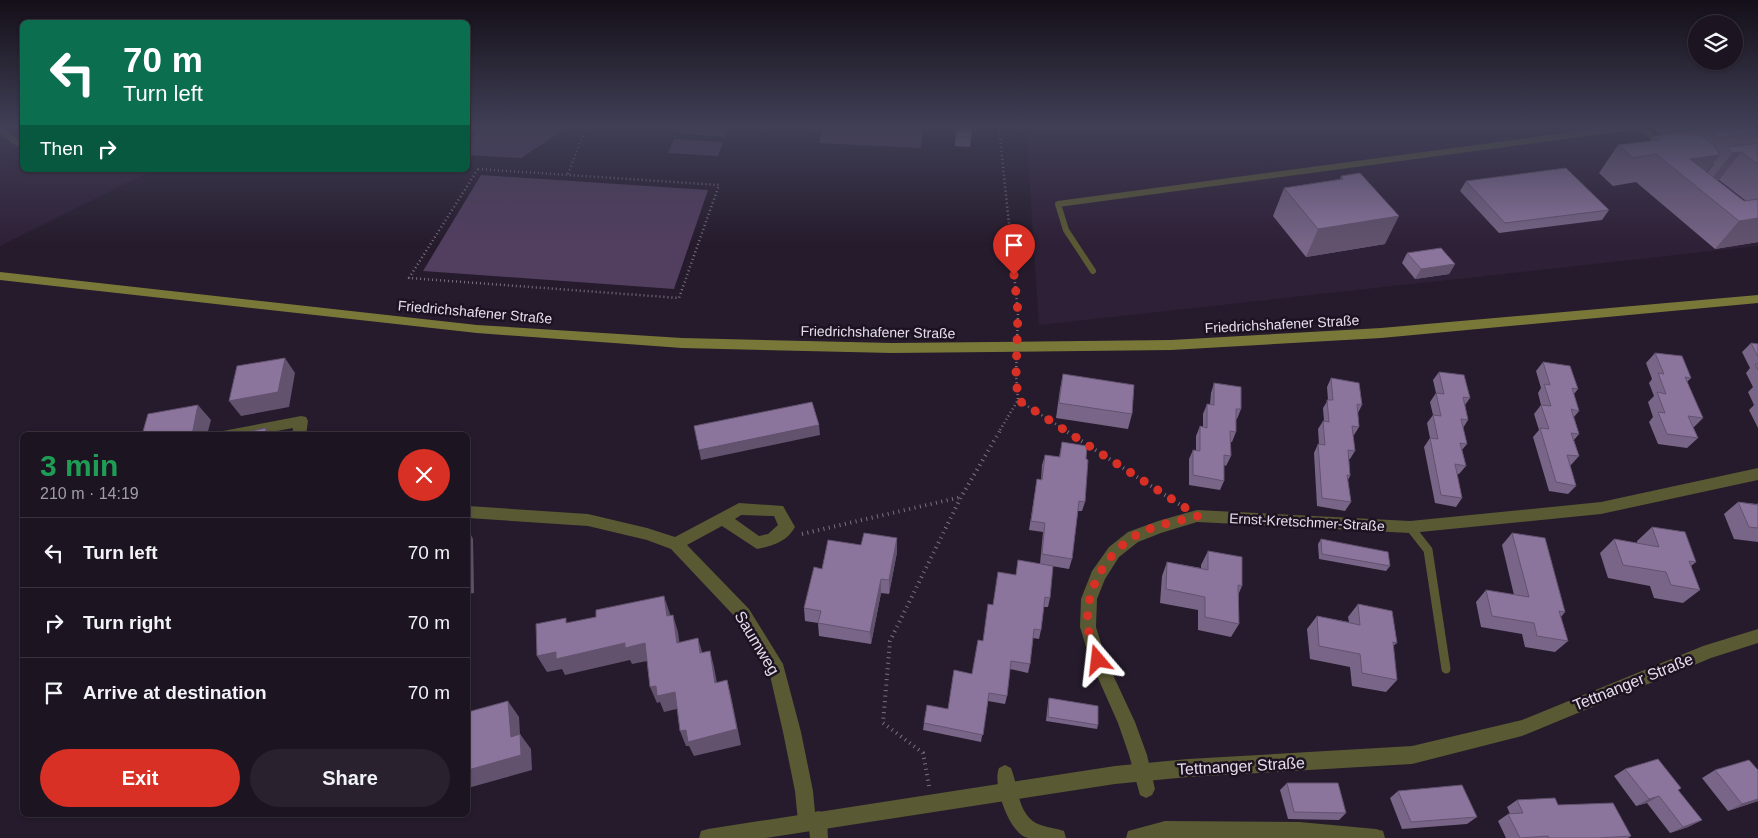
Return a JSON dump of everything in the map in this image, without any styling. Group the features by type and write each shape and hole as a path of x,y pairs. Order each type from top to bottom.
{"main road":[{"name":"Friedrichshafener Straße","path":"0,276 477,329 682,343 892,348 1171,345 1382,334 1758,299"}],"street":[{"path":"244,432 301,421 299,432"},
{"name":"Ernst-Kretschmer-Straße","path":"1144,781 1126,722 1098,660 1088,627 1089,599 1098,576 1114,552 1132,537 1158,527 1198,516 1410,528 1601,508 1731,478 1758,474"},
{"name":"Saumweg","path":"470,512 588,520 647,534 676,544 743,614 777,669 804,791 814,826"},
{"path":"676,544 724,518"},
{"name":"Tettnanger Straße","path":"708,838 814,826 1007,782 1144,781 1188,768 1412,755 1522,728 1709,651 1758,636"},
{"path":"1007,782 1013,808 1019,820 1033,832 1057,838"},
{"path":"1135,838 1165,830 1299,831 1376,838"}],"lane":[{"path":"1093,271 1066,230 1058,204 1337,166"},
{"path":"1410,528 1428,550 1446,669"}],"path":[{"path":"568,174 571,166"},
{"path":"929,784 923,753 883,723 890,640 961,497 1018,400 1016,375 1018,312 1003,166"},
{"path":"478,169 568,174 719,185 679,298 409,278 478,169"},
{"path":"1018,400 1198,516"},
{"path":"800,534 961,497"}],"shaded area":[{"path":"0,166 20,166 20,172 149,172 0,246"},
{"path":"1029,166 1758,166 1758,246 1039,325"},
{"path":"481,175 708,190 674,289 423,271"}],"building":[{"path":"1671,166 1699,166 1744,201 1758,199 1758,218 1739,221"},
{"path":"1566,168 1609,210 1505,223 1466,181"},
{"path":"1360,173 1399,216 1318,229 1284,188 1343,179 1341,176"},
{"path":"1441,248 1455,264 1421,269 1407,253"},
{"path":"1751,343 1758,344 1758,357"},
{"path":"1655,353 1682,356 1691,378 1685,377 1703,418 1688,416 1698,438 1667,434 1658,412 1665,413 1657,392 1666,394 1658,373 1664,374"},
{"path":"285,358 278,392 229,401 237,366"},
{"path":"1543,362 1570,366 1578,389 1572,388 1579,411 1571,409 1579,434 1571,433 1579,456 1567,455 1576,486 1556,482 1540,428 1549,429 1541,405 1551,406 1544,384 1550,385"},
{"path":"1439,372 1464,375 1470,398 1463,397 1468,420 1461,419 1467,444 1460,443 1466,466 1455,464 1462,498 1441,495 1430,438 1438,439 1433,415 1441,416 1436,393 1444,394"},
{"path":"1063,374 1134,385 1132,414 1059,403"},
{"path":"1331,378 1359,383 1362,405 1357,404 1359,427 1352,426 1355,451 1348,450 1350,476 1347,475 1351,502 1322,498 1318,444 1325,445 1323,421 1329,422 1327,400 1333,400"},
{"path":"1214,383 1241,387 1241,409 1236,409 1236,432 1230,431 1231,456 1224,455 1224,481 1193,475 1193,450 1200,451 1200,426 1207,428 1207,404 1214,405"},
{"path":"812,402 819,425 699,450 694,426"},
{"path":"198,405 193,432 143,432 148,414"},
{"path":"266,428 265,432 247,432"},
{"path":"1062,442 1087,446 1085,502 1079,501 1072,559 1042,554 1045,523 1031,521 1037,479 1042,480 1045,455 1060,457"},
{"path":"1738,502 1758,505 1758,528 1749,527"},
{"path":"1652,527 1685,532 1696,562 1689,561 1700,590 1671,585 1666,572 1623,565 1614,539 1659,547"},
{"path":"864,533 897,538 889,580 881,579 870,632 818,623 821,611 804,608 814,567 822,569 828,540 861,545"},
{"path":"1512,533 1545,538 1565,612 1559,611 1568,641 1537,636 1534,623 1492,616 1486,590 1529,597"},
{"path":"1321,539 1388,552 1390,566 1322,554"},
{"path":"1208,551 1242,557 1242,586 1238,585 1239,624 1205,617 1205,597 1166,589 1167,562 1208,570"},
{"path":"1018,560 1053,566 1050,598 1045,597 1041,630 1034,629 1030,664 1011,661 1007,696 989,693 983,735 924,723 927,705 948,709 954,670 972,674 978,640 983,641 988,604 993,605 998,572 1016,575"},
{"path":"664,596 667,616 673,615 677,643 698,638 700,653 710,651 715,683 727,680 737,729 688,742 686,730 680,731 675,692 657,696 656,686 650,687 645,643 625,648 625,643 556,659 556,652 537,656 536,624 566,618 566,623 596,617 596,610"},
{"path":"1358,604 1392,611 1397,643 1393,642 1397,680 1362,673 1360,654 1319,646 1317,616 1360,625"},
{"path":"1049,698 1098,706 1098,725 1048,717"},
{"path":"508,701 511,737 520,734 521,755 470,769 470,711"},
{"path":"1658,759 1681,788 1678,790 1702,820 1683,827 1659,796 1649,799 1625,769"},
{"path":"1749,760 1758,770 1758,799 1742,804 1715,770"},
{"path":"1287,783 1338,783 1346,813 1294,812"},
{"path":"1462,785 1477,817 1411,822 1398,791"},
{"path":"1555,798 1558,805 1613,803 1631,836 1520,838 1508,814 1523,813 1517,800"}],"route":[{"path":"1014,275 1018,312 1016,375 1018,400 1198,516 1158,527 1132,537 1114,552 1098,576 1089,599 1088,627 1098,660"}]}
